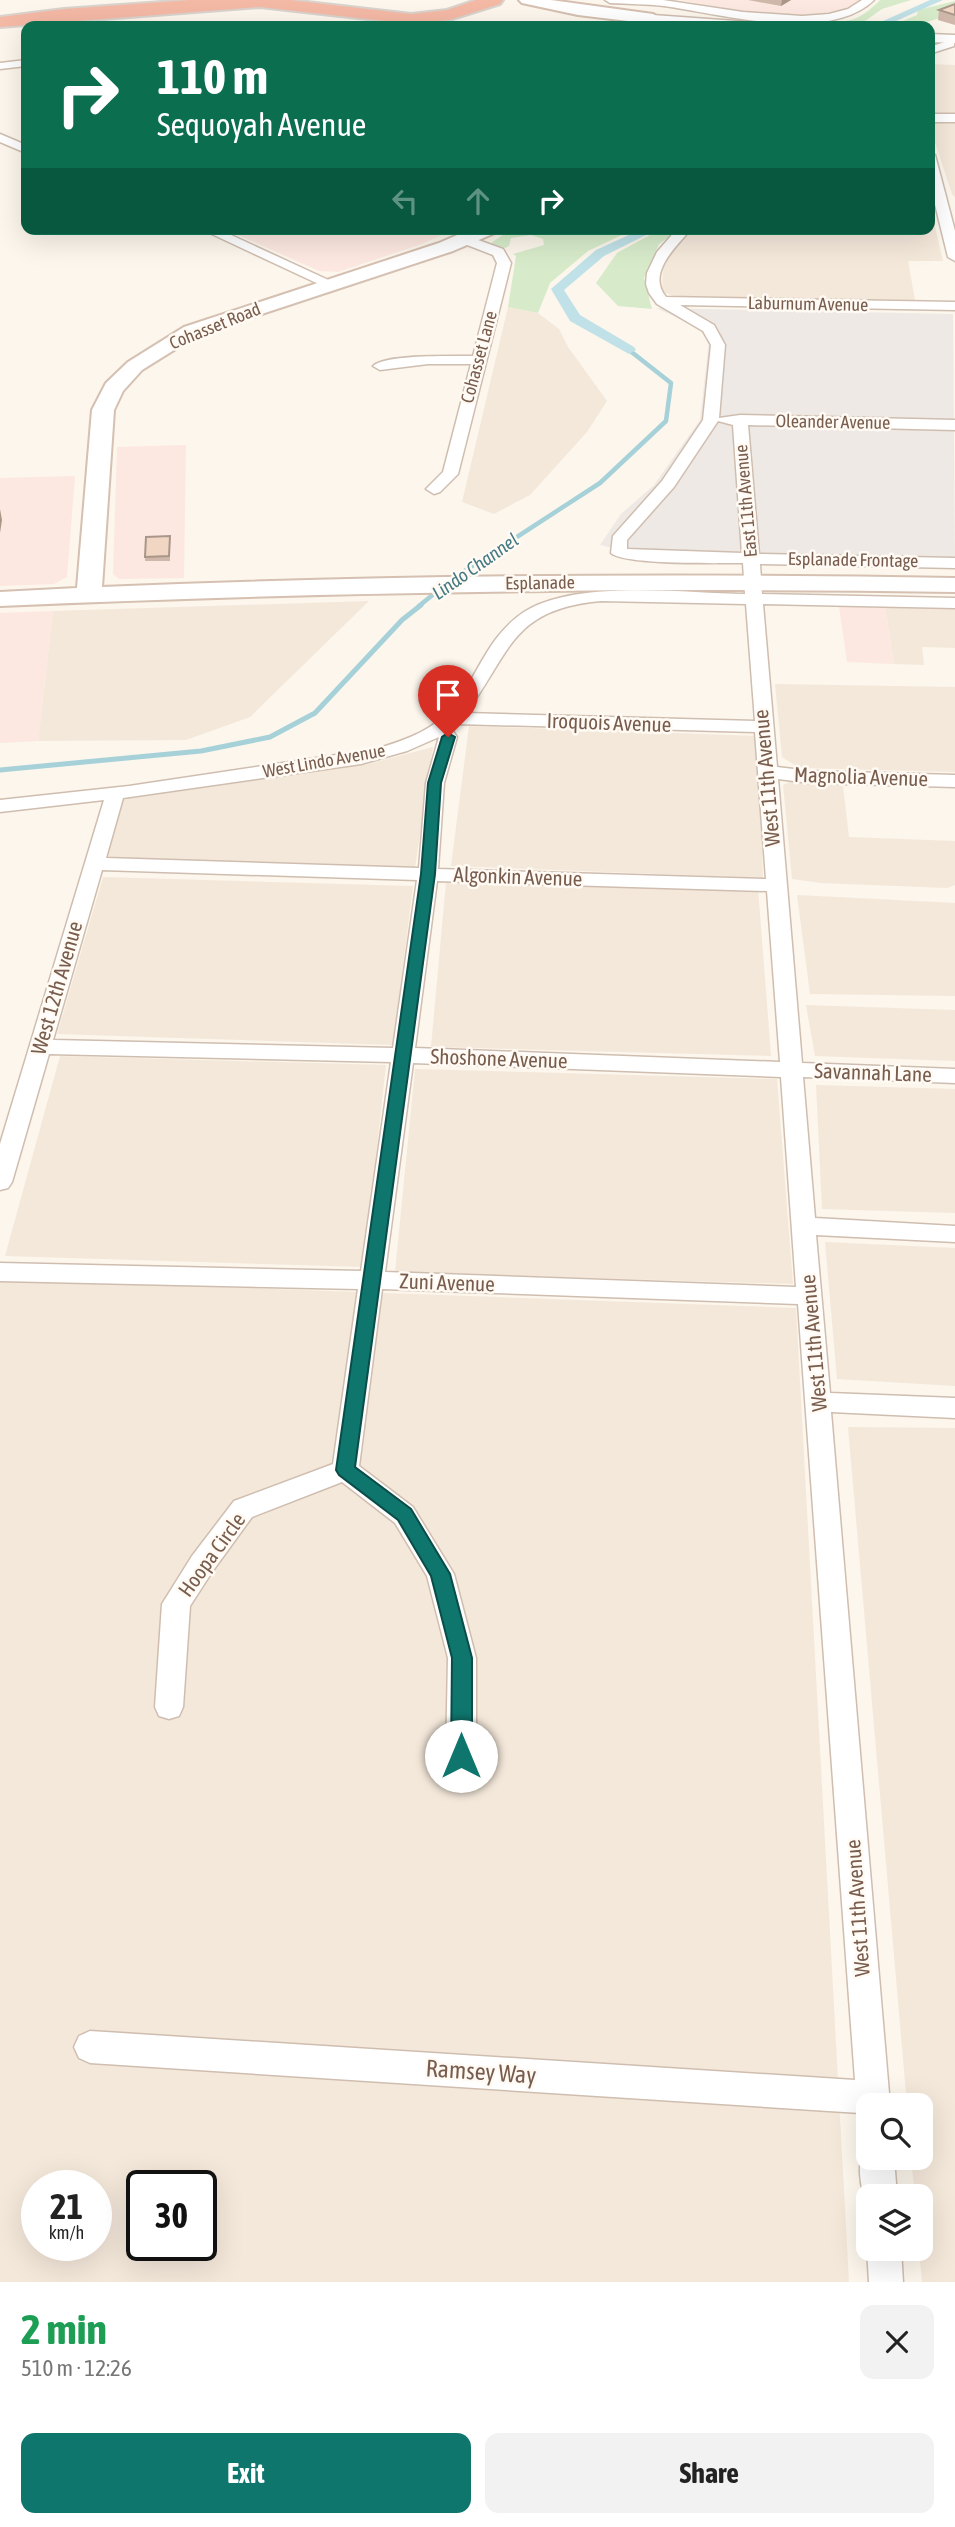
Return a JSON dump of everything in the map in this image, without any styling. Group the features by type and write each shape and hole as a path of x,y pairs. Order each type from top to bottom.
{"highway":[{"path":"0,13 102,0"},
{"path":"0,22 177,0"},
{"path":"351,0 370,10 403,14 432,12 463,2"},
{"path":"40,17 260,2 411,19 449,15 494,0"}],"main road":[{"path":"527,0 634,21"},
{"path":"547,4 561,12 609,21"},
{"name":"Cohasset Road","path":"89,594 103,410 114,388 149,355 191,331 477,235"},
{"name":"Esplanade","path":"0,599 89,594 547,582 753,579 955,585"}],"street":[{"path":"610,0 666,3 744,15 806,18 849,12 869,0"},
{"path":"651,21 666,3"},
{"path":"935,38 953,39 950,44 935,50"},
{"path":"0,66 21,64"},
{"path":"935,118 955,118"},
{"path":"0,138 21,147"},
{"path":"935,177 955,257"},
{"path":"220,235 330,284"},
{"path":"678,235 667,245 660,258 653,289 662,301 709,328 718,345 711,420 668,484 619,539 619,553 753,579"},
{"name":"Cohasset Lane","path":"434,489 450,474 504,263 498,252 467,240"},
{"name":"Laburnum Avenue","path":"662,301 955,306"},
{"path":"380,366 428,360 478,360"},
{"name":"Oleander Avenue","path":"711,420 955,425"},
{"name":"East 11th Avenue","path":"740,420 753,579"},
{"name":"Esplanade Frontage","path":"753,579 955,563"},
{"path":"461,1756 462,1658 440,1574 404,1515 345,1470 428,874 435,783 448,737 448,723 509,635 530,616 554,603 753,579"},
{"name":"Esplanade Frontage","path":"753,579 955,603"},
{"name":"West 11th Avenue","path":"753,579 872,2093"},
{"name":"Iroquois Avenue","path":"448,723 763,727"},
{"name":"West Lindo Avenue","path":"0,806 115,794 358,758 407,745 448,723"},
{"name":"Magnolia Avenue","path":"767,772 810,777 955,781"},
{"name":"West 12th Avenue","path":"0,1182 115,794"},
{"name":"Algonkin Avenue","path":"93,864 776,885"},
{"name":"Shoshone Avenue","path":"40,1047 403,1055 790,1070"},
{"name":"Savannah Lane","path":"790,1070 955,1076"},
{"path":"804,1226 955,1234"},
{"name":"Zuni Avenue","path":"0,1272 372,1280 810,1296"},
{"path":"818,1402 955,1408"},
{"name":"Hoopa Circle","path":"169,1707 176,1604 210,1553 243,1509 345,1470"},
{"name":"Ramsey Way","path":"90,2047 856,2100"},
{"path":"885,2261 886,2282"}],"shaded area":[{"path":"679,0 862,0 846,10 813,15 748,12"},
{"path":"935,64 955,65 955,115 935,115"},
{"path":"955,120 955,197 935,142 935,121"},
{"path":"935,227 943,261 908,261 915,300 680,298 662,292 663,268 675,242 684,235 935,235"},
{"path":"238,235 442,235 338,272 319,271"},
{"path":"508,307 538,313 559,329 568,347 607,401 587,432 530,495 494,514 462,502"},
{"path":"656,308 953,314 955,560 629,552 600,545 621,514 654,485 700,420 709,340 696,326"},
{"path":"186,445 184,578 119,579 113,574 117,447"},
{"path":"75,476 67,577 54,584 0,586 0,478"},
{"path":"369,601 250,717 186,740 38,741 53,611"},
{"path":"839,606 885,607 894,664 847,662"},
{"path":"885,607 955,609 955,648 922,647 924,665 894,664"},
{"path":"53,611 38,741 0,743 0,613"},
{"path":"775,684 955,687 955,772 799,768 782,757"},
{"path":"469,726 758,736 763,878 451,866"},
{"path":"433,747 415,868 107,859 124,797 368,764"},
{"path":"792,781 843,786 849,837 955,841 955,885 947,888 821,883 792,879 783,785"},
{"path":"103,877 413,886 393,1045 57,1034"},
{"path":"446,882 758,889 771,1056 431,1047"},
{"path":"797,895 955,903 955,996 810,994"},
{"path":"806,1005 955,1010 955,1061 815,1056"},
{"path":"60,1056 386,1065 364,1267 5,1256"},
{"path":"415,1069 777,1079 793,1284 395,1272"},
{"path":"816,1085 955,1089 955,1213 822,1209"},
{"path":"825,1242 955,1248 955,1386 837,1379"},
{"path":"0,1279 796,1308 849,2282 0,2282"},
{"path":"848,1427 955,1428 955,2282 922,2282 920,2261 933,2261 933,2184 914,2184 912,2170 933,2170 933,2093 906,2093"}],"green space":[{"path":"880,0 911,0 882,9 865,21 842,21 857,18"},
{"path":"955,1 955,13 930,21 903,21 917,15 918,10"},
{"path":"503,235 531,235 511,238 509,246 505,248 491,243"},
{"path":"531,235 622,235 588,251 550,283 538,313 508,307 516,256 513,254 544,245 543,239"},
{"path":"650,235 672,235 659,244 644,278 652,309 618,306 596,283 617,253"}],"building":[{"path":"955,4 955,15 939,10"},
{"path":"170,536 169,556 145,557 146,537"}],"waterway":[{"name":"Lindo Channel","path":"889,21 938,0"},
{"name":"Lindo Channel","path":"629,350 575,318 557,289 600,253 639,235"},
{"name":"Lindo Channel","path":"449,581 600,483 666,421 671,383 629,350"},
{"name":"Lindo Channel","path":"419,606 441,588"},
{"name":"Lindo Channel","path":"0,770 201,751 270,737 315,713 402,620 421,605"}],"route":[{"path":"448,737 435,783 428,874 345,1470 404,1515 440,1574 462,1658 461,1756"}]}
